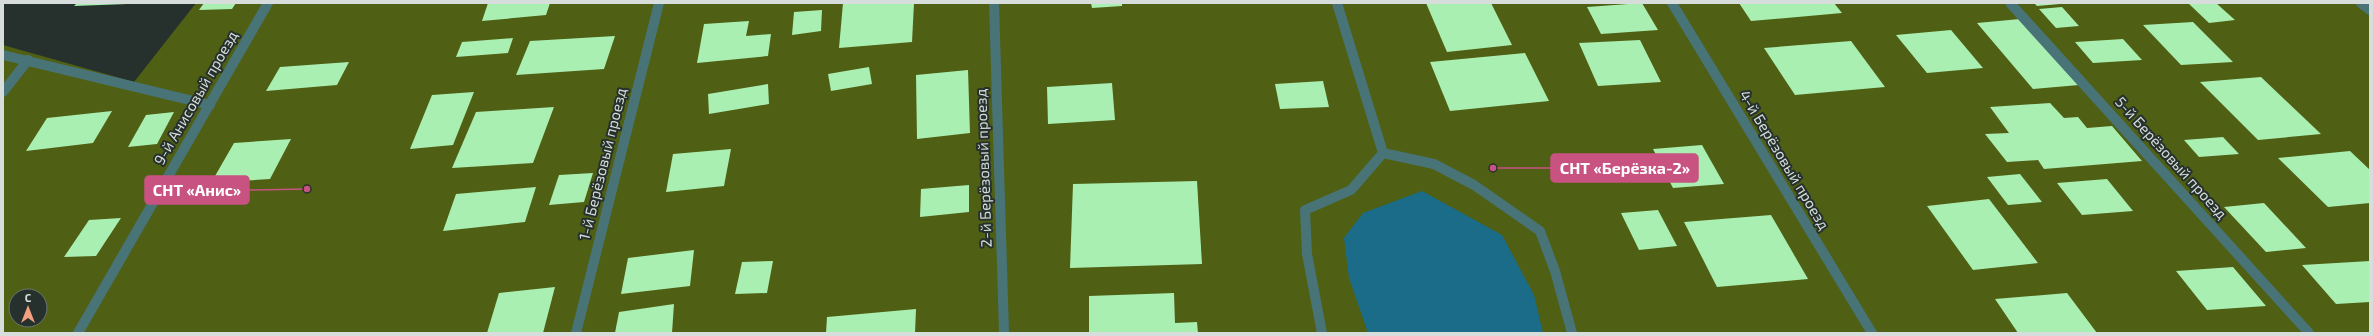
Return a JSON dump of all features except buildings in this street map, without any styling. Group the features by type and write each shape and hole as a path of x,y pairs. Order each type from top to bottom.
{"street":[{"name":"9-й Анисовый проезд","path":"78,333 268,3"},
{"name":"1-й Берёзовый проезд","path":"576,333 659,3"},
{"name":"2-й Берёзовый проезд","path":"994,3 1004,333"},
{"path":"1337,3 1383,152"},
{"name":"4-й Берёзовый проезд","path":"1672,3 1872,333"},
{"name":"5-й Берёзовый проезд","path":"2010,3 2309,333"},
{"path":"2361,3 2370,10"},
{"path":"3,55 210,105"},
{"path":"3,92 28,60"},
{"path":"1322,333 1307,254 1305,210 1351,190 1383,152"},
{"path":"1383,152 1434,164 1474,185 1540,231 1554,271 1572,333"}],"green space":[{"path":"196,3 2370,3 2370,333 3,333 3,45 134,82"}],"water":[{"path":"1422,191 1502,235 1534,295 1543,333 1368,333 1349,278 1344,238 1363,213"}],"place":[{"name":"СНТ «Берёзка-2»","path":"1493,168"},
{"name":"СНТ «Анис»","path":"307,189"}]}
